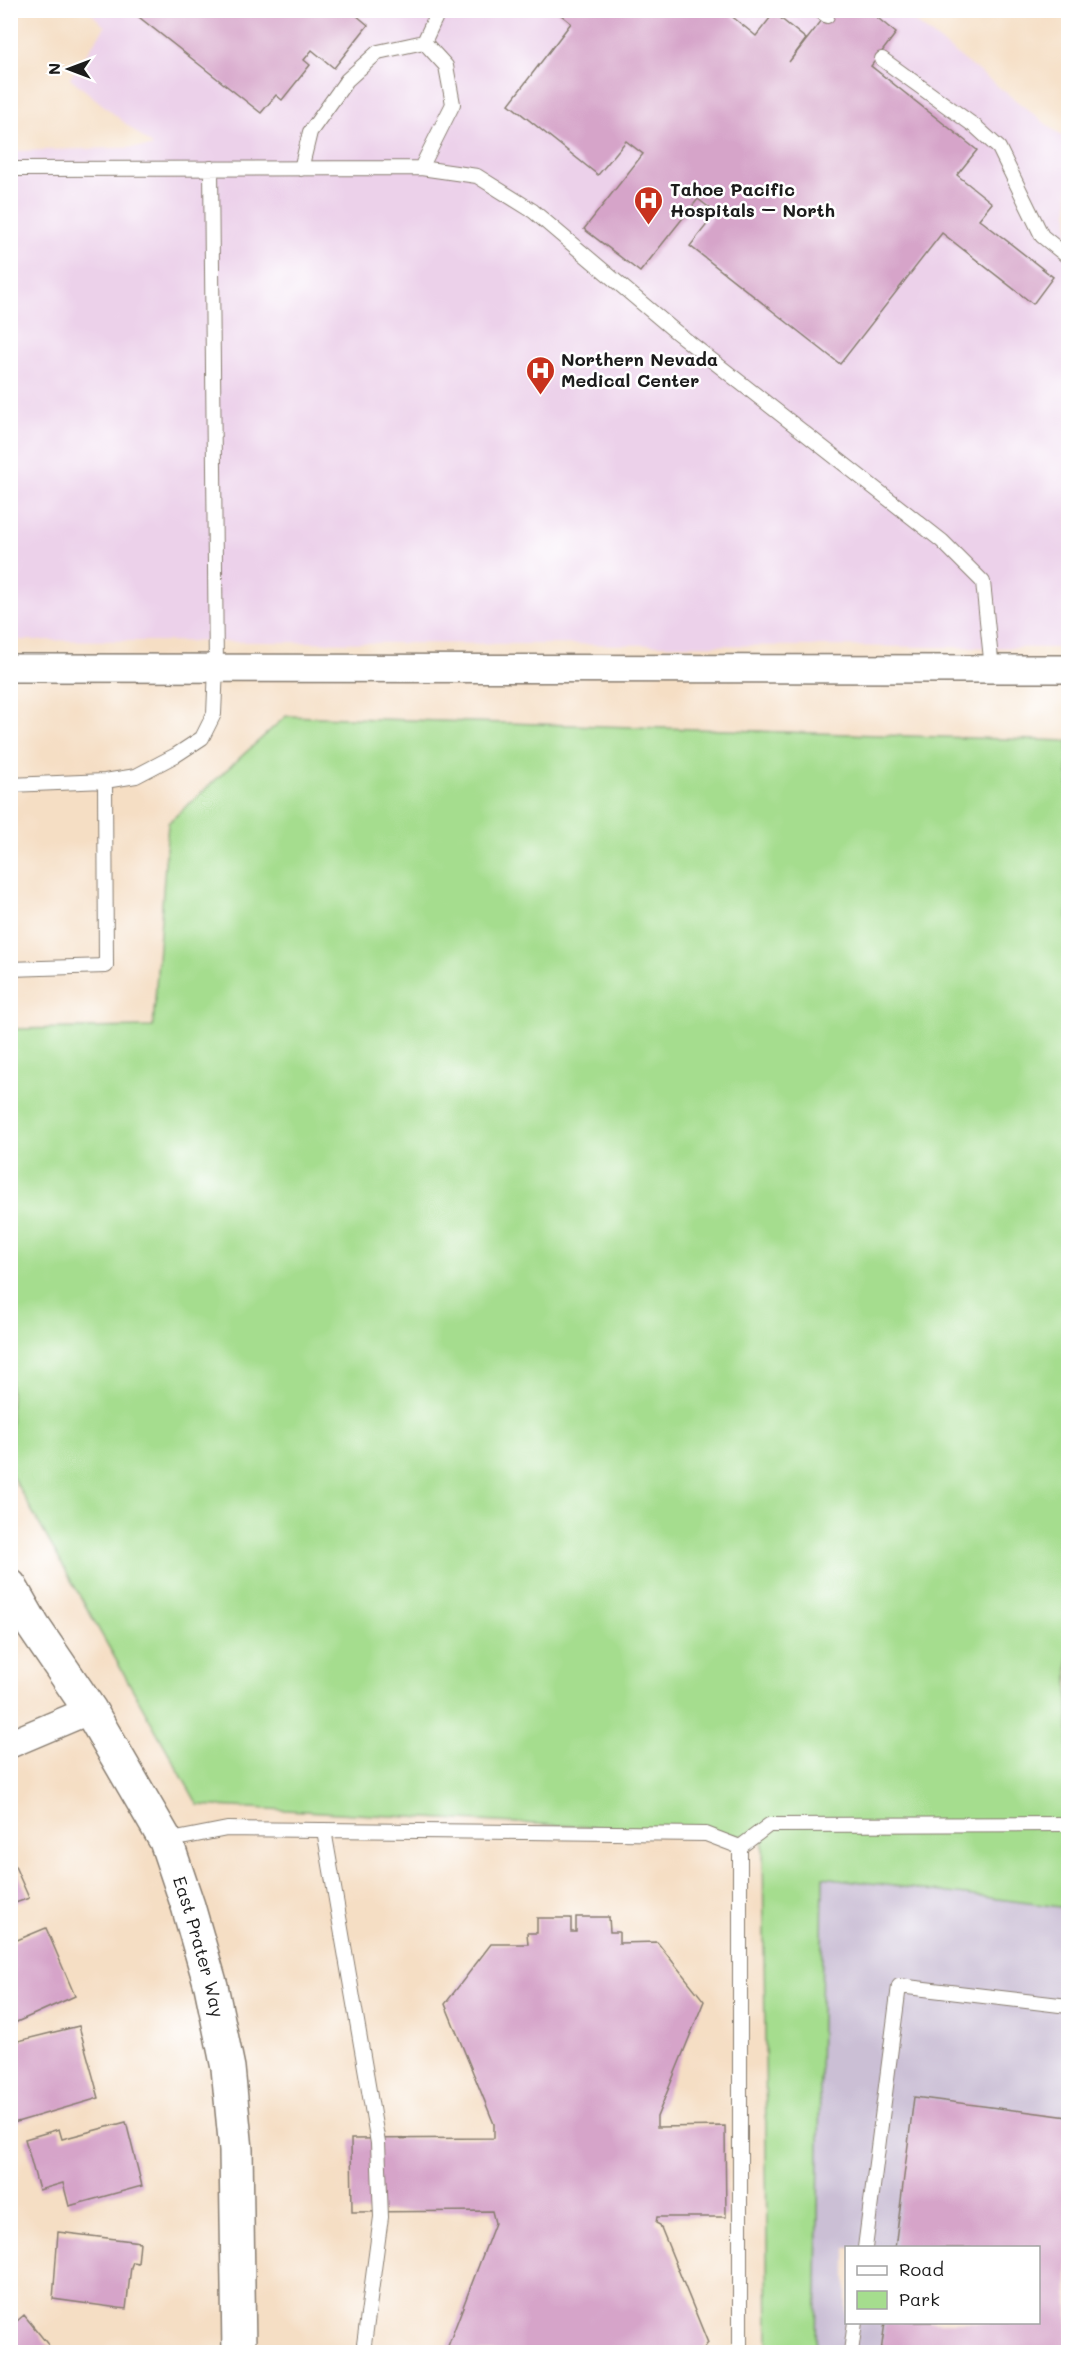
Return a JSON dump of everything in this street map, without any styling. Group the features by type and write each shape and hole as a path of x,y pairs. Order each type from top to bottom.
{"street":[{"path":"10,668 1068,669"},
{"name":"East Prater Way","path":"10,1586 33,1626 90,1710 166,1840 211,1986 228,2068 236,2150 239,2352"},
{"path":"10,1744 90,1710"}],"lane":[{"path":"424,42 438,10"},
{"path":"421,168 453,104 446,66 424,42"},
{"path":"301,169 310,132 347,80 378,52 424,42"},
{"path":"882,59 976,127 999,148 1042,236 1068,257"},
{"path":"10,785 105,782 136,776 202,738 213,714 216,667 211,168"},
{"path":"10,169 421,168 477,176 533,211 684,339 942,541 983,582 992,669"},
{"path":"10,969 106,966 105,782"},
{"path":"740,1847 769,1826 1068,1824"},
{"path":"166,1840 227,1829 706,1834 740,1847"},
{"path":"324,1830 378,2143 381,2217 363,2352"},
{"path":"740,1847 740,2352"},
{"path":"865,2246 899,1986 1068,2006"},
{"path":"851,2352 855,2324"}],"shaded area":[{"name":"Northern Nevada Medical Center","path":"89,11 901,11 1068,141 1068,648 11,640 10,151 154,147 70,78 105,27"},
{"path":"823,1877 1068,1908 1068,2352 816,2352"}],"green space":[{"path":"286,716 1068,741 1068,1908 823,1877 816,2352 768,2352 763,1837 198,1805 11,1474 10,1029 153,1027 168,823"}],"building":[{"path":"130,10 350,10 368,25 334,68 312,50 304,60 310,65 282,100 276,95 261,113"},
{"path":"555,10 724,10 756,36 774,13 806,39 789,62 830,10 868,10 896,33 871,66 977,150 957,175 992,203 979,219 1053,277 1033,304 942,233 840,364 690,246 716,213 698,199 640,272 584,229 643,154 626,141 598,175 509,104 571,23"},
{"path":"10,1855 29,1898 10,1905"},
{"path":"576,1917 609,1917 610,1932 619,1932 619,1943 657,1942 704,2001 657,2117 657,2127 725,2126 726,2217 657,2217 656,2223 660,2225 708,2343 701,2352 453,2352 448,2346 495,2223 492,2211 352,2212 351,2139 494,2138 494,2124 445,2004 491,1944 528,1944 527,1933 537,1933 537,1918 571,1918 571,1932 576,1932"},
{"path":"46,1928 75,1996 10,2025 10,1943"},
{"path":"79,2026 99,2098 10,2124 10,2043"},
{"path":"914,2097 1068,2117 1068,2352 881,2352 885,2324 1040,2324 1040,2246 895,2246"},
{"path":"126,2122 142,2186 69,2206 63,2183 39,2190 25,2139 59,2129 62,2139"},
{"path":"58,2232 140,2242 138,2263 133,2262 131,2267 126,2309 53,2299"},
{"path":"24,2315 54,2352 10,2352 10,2327"}],"place":[{"name":"Tahoe Pacific Hospitals – North","path":"649,226"},
{"name":"Northern Nevada Medical Center","path":"540,396"}]}
